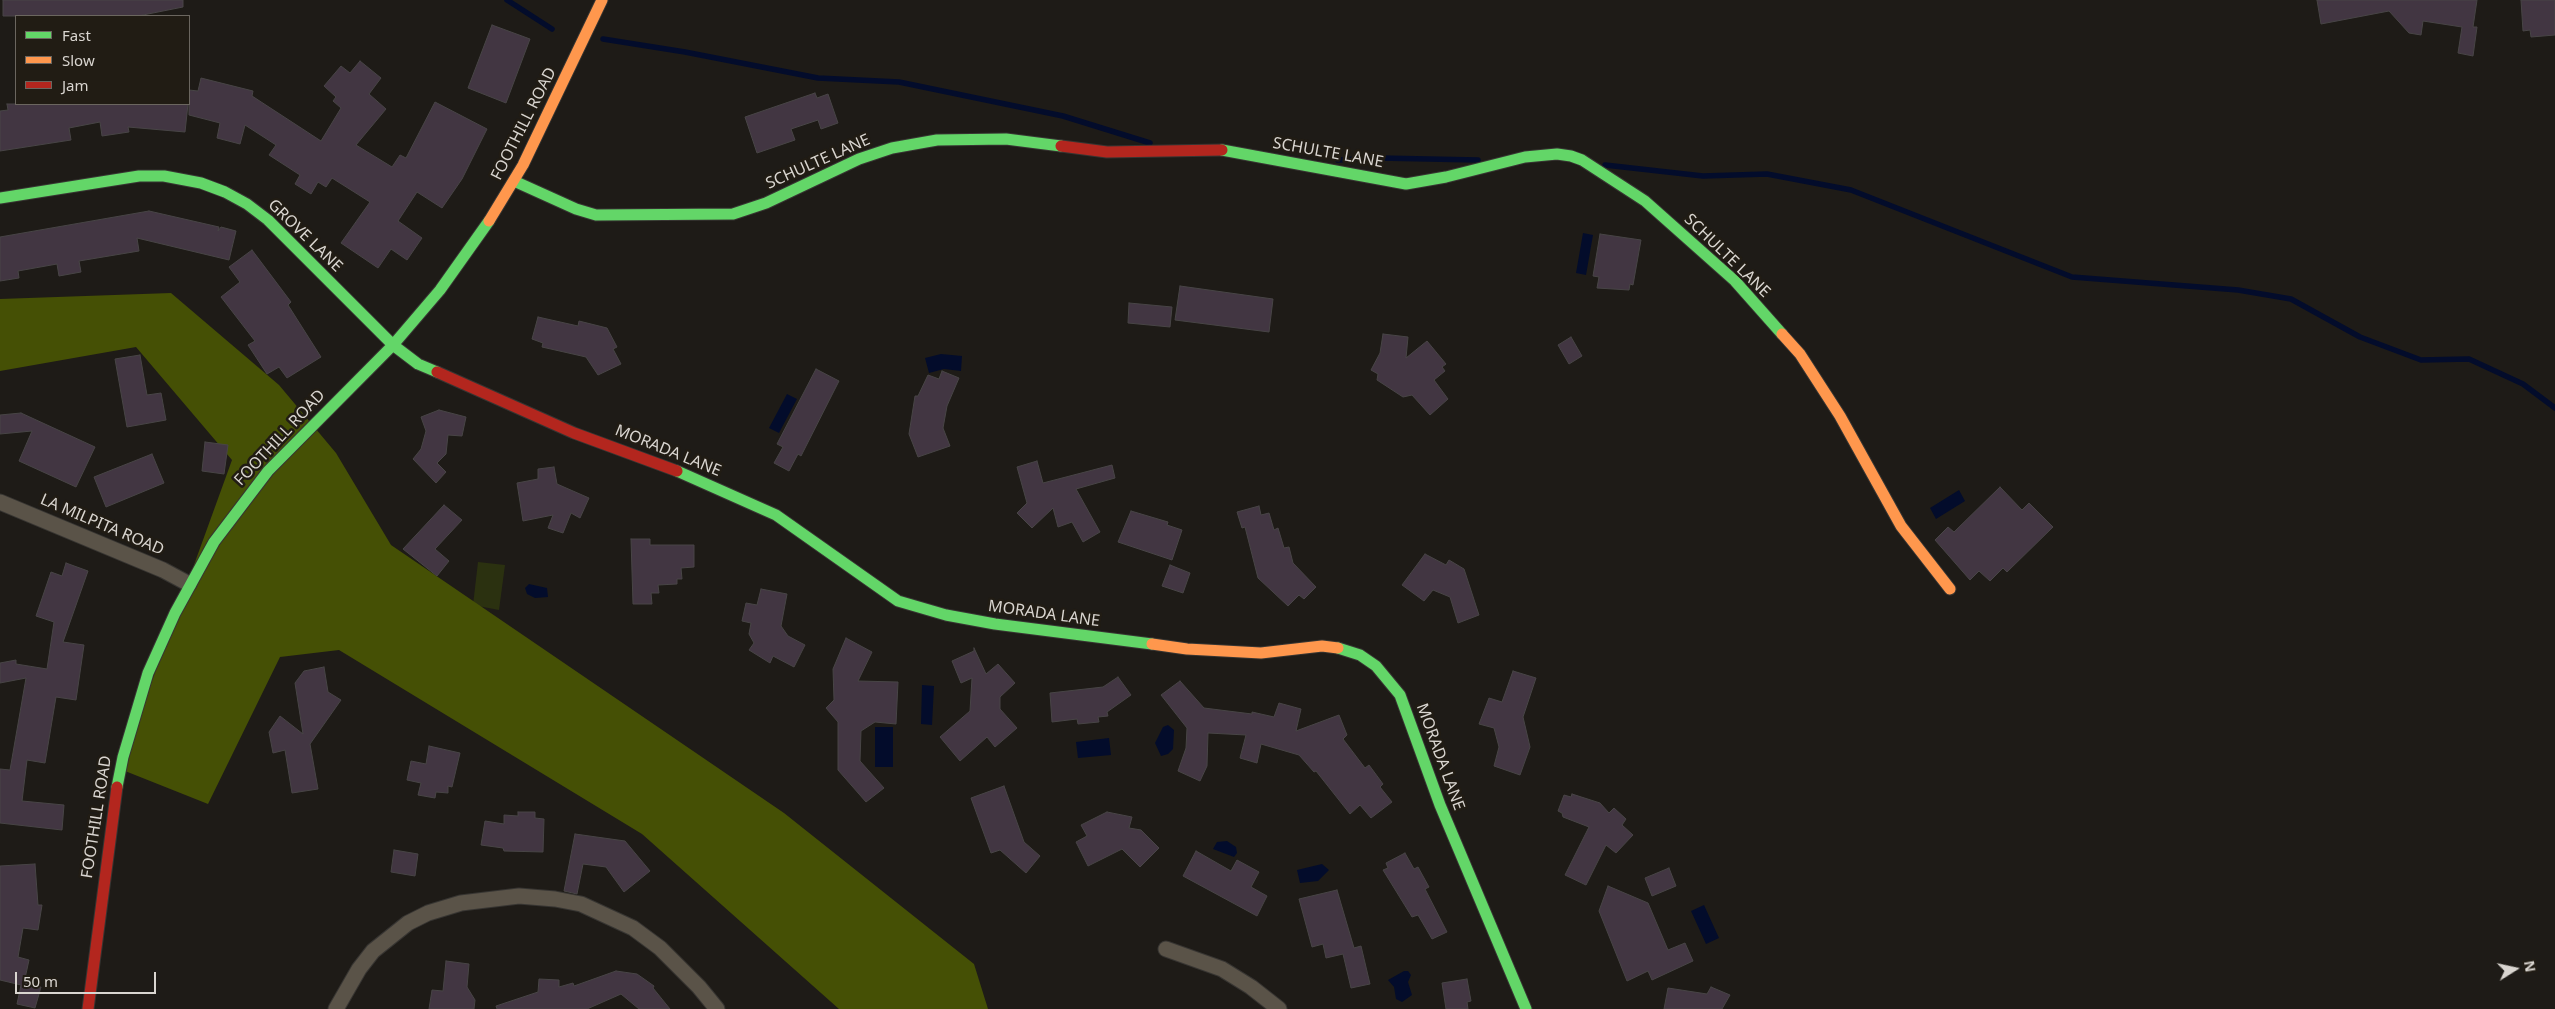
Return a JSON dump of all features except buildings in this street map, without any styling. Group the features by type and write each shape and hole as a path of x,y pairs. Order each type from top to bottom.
{"street":[{"name":"FOOTHILL ROAD","path":"88,1009 113,805 123,757 148,673 190,584 214,542 268,471 393,345 456,268 514,181 554,104 602,0"},
{"name":"SCHULTE LANE","path":"514,181 576,209 596,215 695,216 733,214 766,204 859,159 892,148 937,140 1006,139 1107,152 1214,149 1406,184 1446,177 1525,157 1556,154 1572,156 1582,160 1645,201 1735,281 1800,354 1840,416 1901,526 1950,589"},
{"name":"GROVE LANE","path":"0,198 139,176 164,176 201,183 225,192 247,204 268,220 393,345"},
{"name":"MORADA LANE","path":"393,345 418,364 574,432 644,457 712,485 776,515 898,601 946,615 995,624 1187,648 1260,653 1322,646 1342,648 1360,655 1376,666 1389,679 1400,695 1440,805 1526,1009"},
{"name":"LA MILPITA ROAD","path":"0,502 163,570 190,584"},
{"path":"336,1009 359,969 373,952 408,923 428,913 461,903 519,896 555,899 581,904 632,928 660,948 699,987 717,1009"},
{"path":"1166,948 1222,969 1251,987 1279,1009"}],"green space":[{"path":"171,293 279,385 336,453 391,545 784,813 974,964 988,1009 839,1009 642,834 339,650 280,657 208,804 120,769 232,460 136,347 0,371 0,299"},
{"path":"478,562 505,565 499,610 473,605"}],"water":[{"path":"1583,233 1593,235 1586,275 1576,273"},
{"path":"941,354 962,356 961,371 944,369 929,373 925,358"},
{"path":"787,394 797,399 779,433 769,428"},
{"path":"1959,490 1965,501 1936,519 1930,508"},
{"path":"529,584 547,588 548,597 535,598 527,594 525,588"},
{"path":"922,685 934,686 932,725 921,724"},
{"path":"1168,725 1174,730 1173,749 1168,754 1161,756 1155,743 1163,727"},
{"path":"875,727 893,727 893,767 875,767"},
{"path":"1109,738 1111,755 1078,758 1076,742"},
{"path":"1227,841 1236,847 1237,853 1234,857 1213,849 1217,842"},
{"path":"1322,864 1329,870 1318,881 1300,883 1297,870"},
{"path":"1704,905 1719,938 1706,944 1691,911"},
{"path":"1404,971 1408,971 1411,975 1408,982 1412,995 1402,1002 1396,999 1394,987 1388,980"}],"waterway":[{"path":"507,0 552,29"},
{"path":"603,39 685,52 818,78 899,82 1063,116 1150,143"},
{"path":"1338,160 1379,158 1478,160"},
{"path":"1605,165 1703,176 1767,174 1851,190 2072,277 2238,290 2291,299 2360,337 2421,360 2469,359 2523,384 2555,408"}],"traffic: fast":[{"path":"514,181 576,209 596,215 733,214 766,203 859,159 892,148 937,140 1006,139 1061,146"},
{"path":"1222,150 1406,184 1446,177 1525,157 1557,154 1571,156 1582,160 1645,201 1735,281 1782,334"},
{"path":"0,198 139,176 164,176 201,183 225,192 247,204 268,220 393,345 418,364 437,372"},
{"path":"117,787 123,757 148,673 175,613 214,542 268,471 393,345 440,290 489,221"},
{"path":"677,471 776,515 898,601 946,615 995,624 1152,644"},
{"path":"1338,648 1360,655 1376,666 1400,695 1440,805 1526,1009"}],"traffic: slow":[{"path":"489,221 523,165 602,0"},
{"path":"1782,334 1800,354 1840,416 1901,526 1950,589"},
{"path":"1152,644 1187,649 1261,653 1322,646 1338,648"}],"traffic: jam":[{"path":"1061,146 1107,152 1222,150"},
{"path":"437,372 574,433 677,471"},
{"path":"88,1009 117,787"}]}
